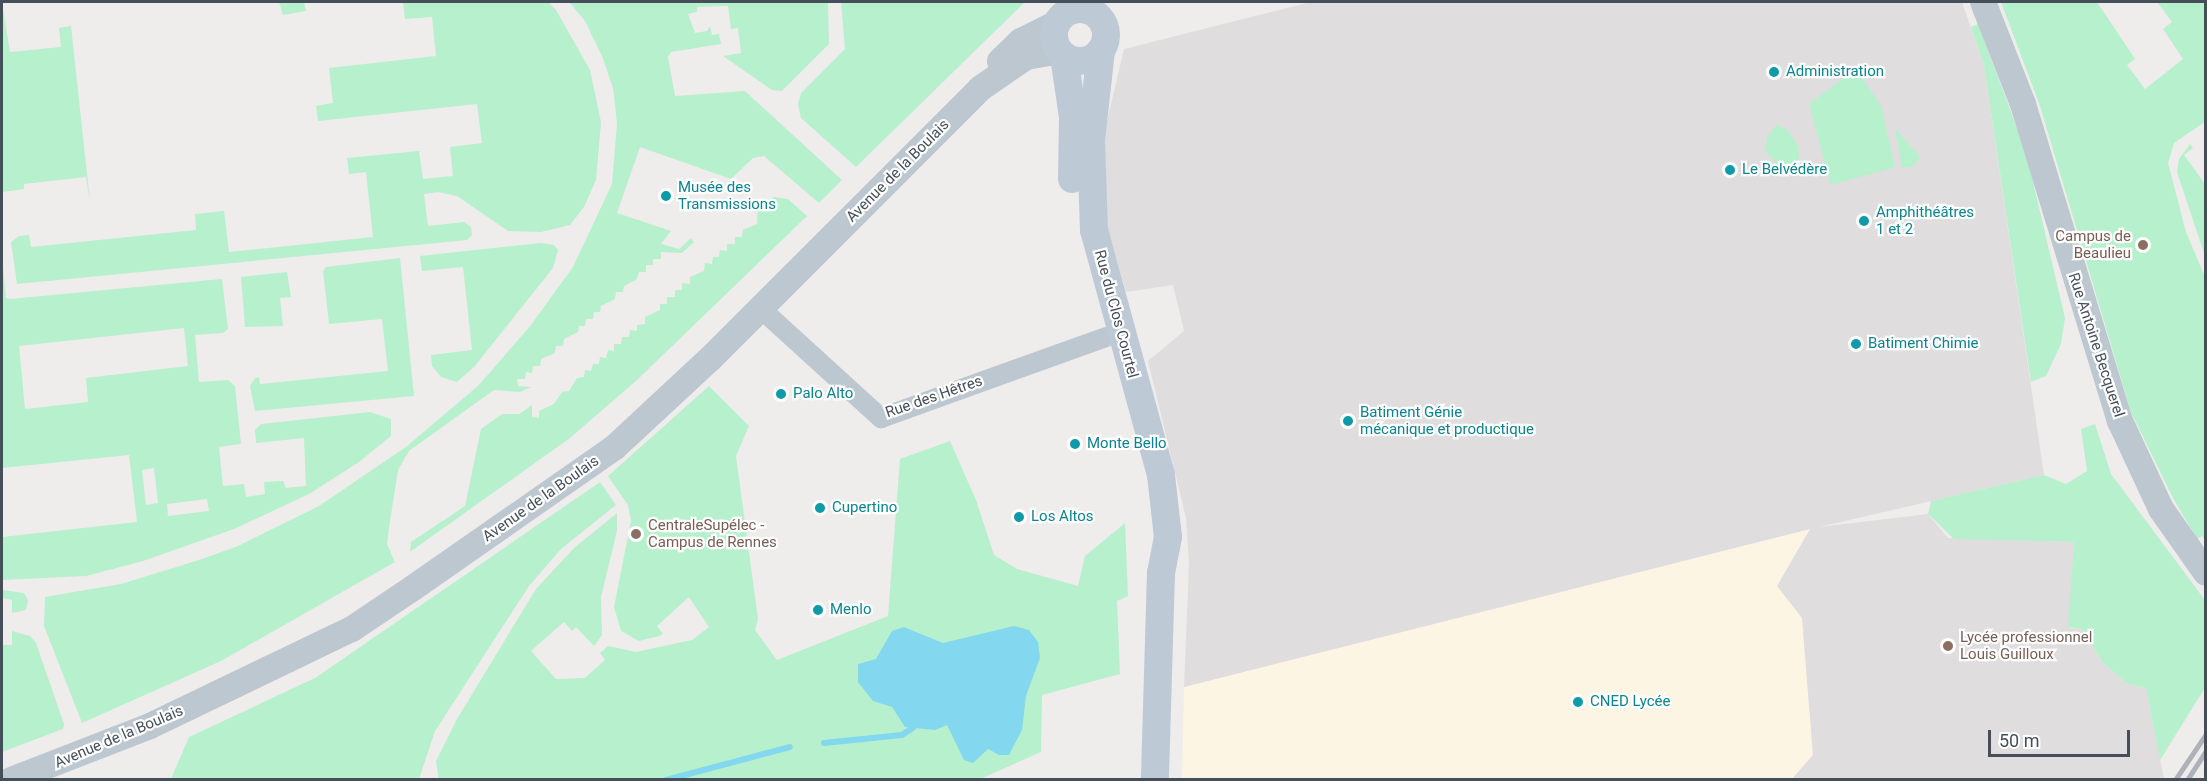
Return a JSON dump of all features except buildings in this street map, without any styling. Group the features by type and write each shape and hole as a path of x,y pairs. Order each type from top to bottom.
{"main road":[{"name":"Rue du Clos Courtel","path":"1117,2 1103,41 1091,140 1094,230 1161,475 1168,537 1161,573 1155,780"},
{"path":"1075,11 1096,15 1103,41 1088,60 1062,54 1054,38 1075,11"},
{"name":"Rue du Clos Courtel","path":"1062,54 1072,117 1072,178 1106,337 1147,492 1161,573"}],"street":[{"name":"Rue Antoine Becquerel","path":"1983,2 2023,104 2120,421 2161,509 2205,573"},
{"name":"Avenue de la Boulais","path":"981,88 998,62 1021,41 1075,11"},
{"name":"Avenue de la Boulais","path":"10,780 132,734 352,629 614,448 760,308 981,88 1026,57 1062,54"},
{"name":"Rue des Hêtres","path":"760,308 881,418 1106,337"}],"shaded area":[{"path":"1311,2 1962,2 1984,65 2044,475 1819,527 1928,514 1948,538 2074,542 2070,628 2082,629 2103,663 2128,684 2146,688 2164,779 1792,779 1813,755 1802,618 1777,586 1810,529 1184,687 1189,565 1186,518 1148,361 1184,331 1173,285 1126,292 1108,230 1103,138 1124,49"},
{"path":"1811,529 1778,586 1802,617 1813,755 1792,779 1182,780 1184,687"}],"green space":[{"path":"2,2 10,52 61,47 59,28 71,26 90,201 86,177 24,184 24,189 2,192"},
{"path":"279,2 304,2 306,11 283,15"},
{"path":"403,2 548,2 556,10 590,70 601,122 596,180 584,207 570,225 541,232 508,231 457,196 438,192 424,194 428,226 464,222 471,227 472,235 467,240 17,284 11,242 19,236 29,235 31,247 196,230 195,214 224,211 229,252 373,237 366,172 349,174 347,158 419,151 423,179 453,176 450,147 482,143 477,104 318,121 316,106 333,103 329,68 436,56 432,17 405,19"},
{"path":"569,2 828,2 829,44 782,91 772,90 723,56 741,53 738,28 731,29 728,6 697,7 697,12 688,14 695,33 707,31 710,26 712,35 719,34 721,44 671,52 668,57 675,96 745,91 842,180 819,203 764,156 753,158 731,179 640,147 617,213 671,231 661,244 679,249 691,238 694,242 682,253 661,252 661,259 653,259 653,265 646,265 646,272 639,272 637,279 624,286 623,292 616,292 615,299 601,306 600,312 594,312 593,319 586,319 585,326 579,326 578,332 564,339 563,346 556,346 555,353 541,359 540,366 533,366 532,373 526,372 525,379 517,379 518,386 531,387 520,392 494,390 409,451 398,470 389,528 387,544 395,562 221,661 82,723 44,626 45,597 121,584 199,560 238,546 319,506 406,447 479,385 531,325 573,267 612,184 617,123 613,88 602,56 585,21"},
{"path":"841,2 1025,2 856,167 801,118 798,104 801,93 845,49"},
{"name":"Campus de Beaulieu","path":"2001,2 2097,2 2135,59 2127,65 2145,89 2183,59 2163,29 2172,22 2157,2 2205,2 2205,122 2174,143 2168,163 2186,232 2205,277 2205,541 2202,536 2197,539 2173,498 2131,412 2040,106"},
{"path":"1978,24 2026,152 2065,318 2061,344 2046,376 2031,382 1984,65 1971,27"},
{"path":"1853,71 1858,72 1881,105 1895,167 1831,185 1809,104"},
{"path":"1776,125 1787,129 1798,146 1799,156 1793,173 1780,167 1765,151 1767,137"},
{"path":"1895,128 1920,157 1914,166 1902,168"},
{"path":"2190,144 2193,148 2184,155 2205,184 2205,256 2177,172 2179,159"},
{"path":"774,197 788,199 807,216 637,380 570,438 410,552 411,542 465,506 481,429 502,414 519,414 532,405 532,417 539,418 539,411 554,404 562,392 569,391 577,378 584,377 585,370 591,371 593,364 599,364 600,357 606,358 608,350 614,351 614,344 621,344 622,337 629,337 630,330 637,331 637,325 645,324 645,317 660,310 660,304 667,304 667,297 675,297 675,290 682,290 682,283 690,284 690,277 704,271 705,263 712,264 713,257 719,257 720,250 727,251 727,244 735,244 735,237 742,237 743,230 757,224 758,205"},
{"path":"541,243 554,245 558,250 553,268 474,367 457,382 441,377 432,366 431,355 472,350 463,267 422,271 420,256"},
{"path":"2,256 6,298 10,299 222,279 228,329 223,333 195,335 199,382 228,380 235,386 241,444 219,447 223,486 244,484 246,497 265,494 264,482 283,481 286,488 306,486 304,438 256,443 255,430 261,424 370,412 391,419 391,436 359,462 309,494 234,529 143,561 86,576 2,580 2,537 137,522 129,455 2,468","holes":["184,328 188,366 86,378 88,402 25,409 19,346","154,468 158,503 146,505 142,470","207,499 209,511 168,516 167,504"]},
{"path":"400,258 414,396 255,411 250,386 255,378 259,377 260,384 388,371 382,319 329,324 323,271 326,267"},
{"path":"287,272 291,297 280,298 283,326 245,327 241,277"},
{"path":"709,386 749,426 736,456 758,619 755,630 777,660 888,616 900,459 950,441 976,500 994,555 1017,569 1078,586 1085,556 1125,523 1128,596 1117,601 1120,674 1042,695 1041,752 980,779 439,780 436,761 457,719 536,589 574,548 617,513 617,531 601,597 602,635 594,646 576,627 572,631 564,622 531,651 556,679 585,678 605,660 600,653 608,646 636,652 692,640 709,627 689,597 657,626 663,634 659,636 639,641 621,631 614,607 631,521 628,505 608,476"},
{"path":"2095,424 2111,474 2205,600 2205,688 2160,760 2146,688 2128,684 2103,663 2082,629 2068,627 2074,542 1954,539 1928,514 1931,501 2044,475 2066,484 2087,471 2081,429"},
{"path":"600,482 616,505 561,549 529,586 435,731 419,779 171,779 189,737 315,678"},
{"path":"2,590 24,593 28,600 26,610 12,613 12,600 2,598"},
{"path":"12,631 30,636 36,643 64,724 63,729 2,752 2,645 12,645"}],"water":[{"path":"1014,626 1029,630 1038,642 1040,658 1026,696 1022,730 1009,755 999,755 988,749 973,763 964,760 947,725 935,730 905,727 892,707 873,701 858,682 858,664 876,659 892,631 904,627 943,643"}],"waterway":[{"path":"824,743 902,735 914,727"},
{"path":"666,780 790,747"}],"railway":[{"path":"2175,780 2206,734"},
{"path":"2187,780 2206,751"}],"place":[{"name":"Administration","path":"1774,72"},
{"name":"Le Belvédère","path":"1730,170"},
{"name":"Musée des Transmissions","path":"666,196"},
{"name":"Amphithéâtres 1 et 2","path":"1864,221"},
{"name":"Campus de Beaulieu","path":"2143,245"},
{"name":"Batiment Chimie","path":"1856,344"},
{"name":"Palo Alto","path":"781,394"},
{"name":"Batiment Génie mécanique et productique","path":"1348,421"},
{"name":"Monte Bello","path":"1075,444"},
{"name":"Cupertino","path":"820,508"},
{"name":"Los Altos","path":"1019,517"},
{"name":"CentraleSupélec - Campus de Rennes","path":"636,534"},
{"name":"Menlo","path":"818,610"},
{"name":"Lycée professionnel Louis Guilloux","path":"1948,646"},
{"name":"CNED Lycée","path":"1578,702"}]}
